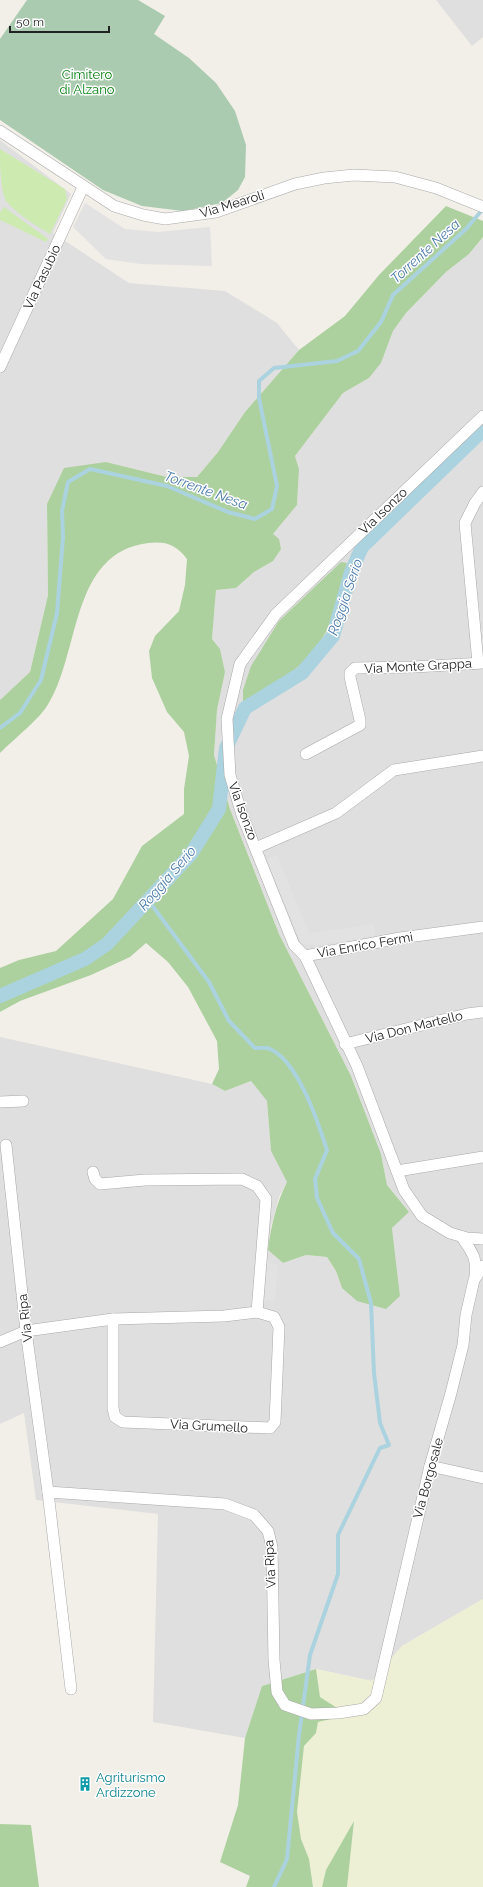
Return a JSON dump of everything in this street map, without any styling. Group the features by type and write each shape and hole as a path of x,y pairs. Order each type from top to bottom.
{"street":[{"name":"Via Mearoli","path":"0,131 114,206 143,215 166,219 216,212 295,184 324,178 373,175 395,177 436,188 483,207"},
{"name":"Via Pasubio","path":"0,367 83,187"},
{"name":"Via Isonzo","path":"256,848 242,815 230,775 227,718 240,664 276,614 483,416"},
{"path":"480,663 465,523 475,503 483,492"},
{"name":"Via Monte Grappa","path":"306,754 360,725 350,677 350,674 355,668 414,667 480,663"},
{"path":"256,848 336,813 394,770 483,756"},
{"name":"Via Enrico Fermi","path":"256,848 294,945 304,956 400,938 483,927"},
{"path":"304,956 345,1044 357,1066 404,1190 422,1216 450,1234 462,1237 483,1238"},
{"name":"Via Don Martello","path":"345,1044 466,1014 483,1012"},
{"path":"0,1102 24,1101"},
{"name":"Via Ripa","path":"6,1145 26,1331 48,1492 71,1689"},
{"path":"397,1171 483,1157"},
{"path":"93,1172 95,1179 100,1184 145,1180 242,1179 257,1186 266,1199 257,1312"},
{"name":"Via Borgosale","path":"380,1676 430,1466 463,1345 466,1314 476,1264 473,1254 462,1237"},
{"name":"Via Borgosale","path":"474,1280 483,1266"},
{"name":"Via Grumello","path":"0,1342 26,1331 113,1319 224,1316 257,1312 274,1316 279,1327 275,1422 270,1428 123,1422 115,1417 113,1408 113,1319"},
{"path":"430,1466 483,1478"},
{"name":"Via Ripa","path":"48,1492 224,1504 254,1515 268,1531 272,1547 274,1660 277,1692 285,1705 311,1714 364,1709 376,1698 380,1676"}],"shaded area":[{"path":"436,0 483,0 483,37 472,46"},
{"path":"0,140 71,194 53,233 129,283 225,291 277,323 299,350 245,412 218,452 197,477 167,477 106,462 47,504 48,595 30,672 0,700"},
{"path":"85,203 125,229 158,232 210,227 212,266 141,264 106,259 73,227"},
{"path":"483,237 483,1599 402,1646 372,1681 316,1669 262,1686 245,1738 153,1722 158,1514 36,1500 24,1413 0,1424 0,1037 212,1084 225,1091 251,1081 267,1101 271,1151 287,1182 279,1197 271,1227 268,1250 283,1263 306,1255 327,1257 336,1271 342,1288 400,1296 392,1228 409,1212 387,1185 381,1154 351,1076 279,934 230,809 214,755 217,709 225,672 220,650 212,639 216,590 236,588 254,572 273,561 273,534 297,505 299,469 295,456 343,393 369,378 381,363 393,331 406,313 446,272 469,254","holes":["345,570 334,606 310,655 268,690 243,702"]},
{"path":"277,855 309,933 374,924 375,936 321,945 302,944 266,860"},
{"path":"267,1263 278,1264 275,1301 264,1300"}],"green space":[{"name":"Cimitero di Alzano","path":"27,0 138,0 165,16 154,34 189,58 216,83 235,111 246,145 245,177 238,190 222,203 183,211 142,206 103,190 0,120 0,39"},
{"path":"0,149 65,189 67,199 50,234 21,215 7,202 3,191 0,169"},
{"path":"446,206 483,221 483,237 469,254 446,272 406,313 393,331 381,363 369,378 343,393 295,456 299,469 297,505 273,534 279,539 281,549 273,561 254,572 236,588 216,590 212,639 220,649 225,672 217,710 214,755 230,809 279,934 351,1076 381,1154 387,1185 409,1212 392,1228 400,1296 386,1309 357,1301 342,1288 336,1271 327,1257 306,1255 283,1263 268,1250 274,1215 287,1182 271,1151 267,1101 251,1081 225,1091 212,1084 219,1069 217,1041 188,987 168,962 146,943 130,957 91,975 20,1001 0,1012 0,968 19,960 56,951 113,899 142,846 184,814 184,789 189,756 184,732 167,712 152,678 149,651 155,636 179,611 185,585 187,559 174,547 165,543 154,542 122,551 104,565 90,585 58,684 47,706 32,723 0,753 0,700 30,672 48,595 47,504 64,468 106,462 167,477 197,477 218,452 245,412 299,350 345,316 379,275"},
{"path":"4,207 48,239 46,242 0,220 0,213"},
{"path":"341,562 347,563 329,627 316,648 299,666 268,690 243,702 243,690 251,666 279,621"},
{"path":"483,1599 483,1887 347,1887 354,1822 326,1870 322,1887 313,1887 309,1859 301,1839 297,1812 304,1746 315,1733 318,1722 320,1697 316,1669 372,1681 402,1646"},
{"path":"316,1669 320,1697 348,1715 318,1722 316,1733 304,1746 297,1812 301,1839 309,1859 313,1887 246,1887 250,1876 220,1862 238,1805 245,1738 262,1686"},
{"path":"354,1821 347,1887 322,1887 326,1870"},
{"path":"0,1824 31,1825 39,1887 0,1887"}],"waterway":[{"name":"Torrente Nesa","path":"0,728 20,713 41,680 57,613 63,537 62,511 68,482 90,469 167,486 228,512 255,519 272,509 277,486 259,398 259,381 274,368 337,361 358,351 381,322 393,295 466,229 483,209"},
{"name":"Roggia Serio","path":"0,996 85,959 107,944 191,854 219,809 226,748 245,708 302,673 333,636 351,572 362,547 483,430"},
{"path":"148,900 209,982 229,1021 255,1048 268,1048 280,1056 298,1079 306,1094 327,1150 315,1179 317,1198 333,1233 359,1259 371,1303 374,1373 380,1423 389,1445 380,1448 338,1535 338,1574 310,1655 299,1735 287,1859 274,1887"}],"place":[{"name":"Agriturismo Ardizzone","path":"85,1784"}]}
